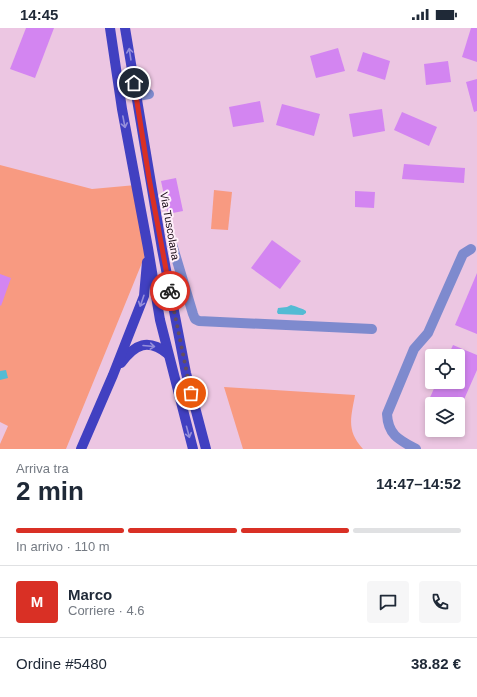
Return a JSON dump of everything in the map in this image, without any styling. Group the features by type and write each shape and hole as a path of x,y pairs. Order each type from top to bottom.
{"main road":[{"path":"110,28 122,109 160,320 193,449"},
{"name":"Via Tuscolana","path":"125,28 162,249 185,366 206,449"},
{"path":"81,449 114,375 144,296 148,248"},
{"path":"114,375 129,354 140,346 153,345 162,349 168,354"}],"lane":[{"path":"137,96 149,94"},
{"path":"162,249 175,243 195,319 372,329"},
{"path":"416,449 399,440 393,434 388,425 387,414 414,349 428,333 463,254 471,250"}],"shaded area":[{"path":"0,165 92,189 136,185 148,248 66,449 0,449 0,444 8,426 0,422"},
{"path":"214,190 232,192 228,230 211,229"},
{"path":"224,387 355,395 351,424 354,436 363,449 243,449"}],"water":[{"path":"291,305 305,310 306,313 303,315 278,314 278,308"},
{"path":"6,370 8,378 0,380 0,371"}],"building":[{"path":"26,28 54,28 35,78 10,69"},
{"path":"471,28 477,28 477,62 462,57"},
{"path":"338,48 345,71 316,78 310,56"},
{"path":"363,52 390,61 385,80 357,71"},
{"path":"448,61 451,82 426,85 424,64"},
{"path":"477,79 477,111 474,112 466,82"},
{"path":"260,101 264,122 233,127 229,107"},
{"path":"282,104 320,114 314,136 276,125"},
{"path":"382,109 385,131 353,137 349,114"},
{"path":"402,112 437,127 429,146 394,130"},
{"path":"404,164 465,168 464,183 402,179"},
{"path":"176,178 183,211 168,214 161,181"},
{"path":"355,191 375,192 374,208 355,207"},
{"path":"272,240 301,261 280,289 251,268"},
{"path":"477,273 477,334 455,325"},
{"path":"0,274 11,278 1,306 0,305"},
{"path":"453,345 463,349 451,349"},
{"path":"465,350 477,355 477,370 465,397 430,397 434,389 465,389"}],"way so far":[{"path":"170,291 191,393"}],"route":[{"path":"134,83 149,178 170,291"}]}
